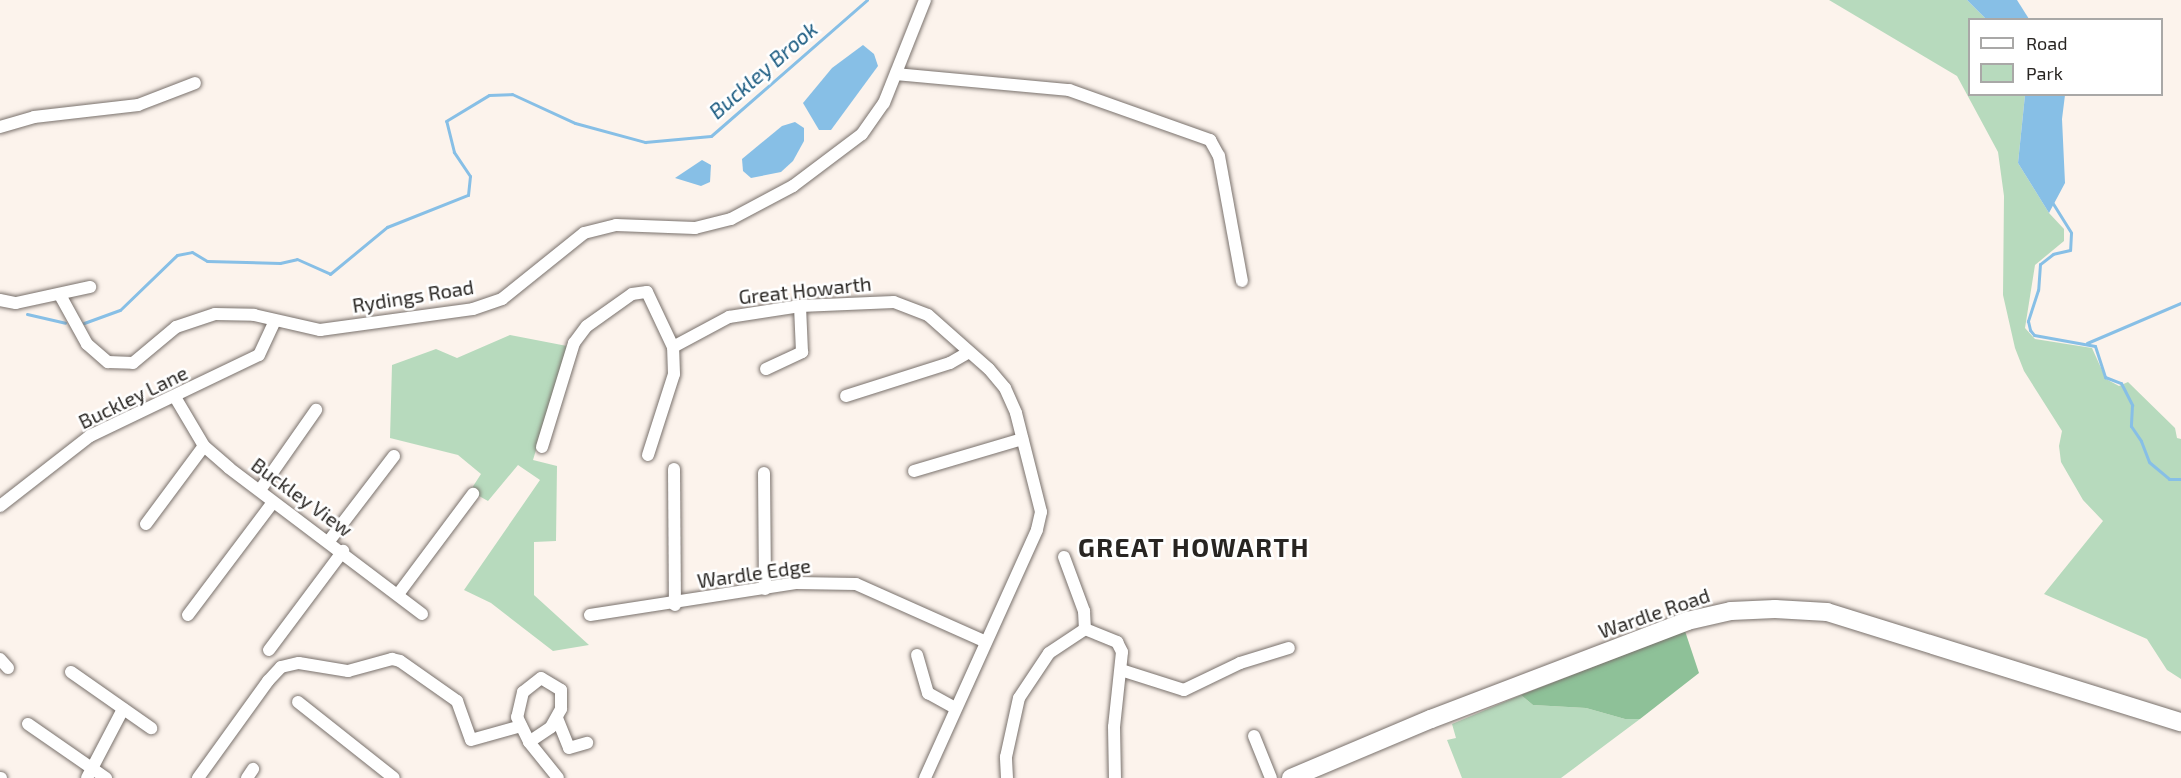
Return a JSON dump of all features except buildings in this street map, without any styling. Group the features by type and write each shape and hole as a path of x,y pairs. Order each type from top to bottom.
{"street":[{"name":"Rydings Road","path":"60,295 87,344 108,362 133,363 176,327 215,315 254,315 321,330 473,309 502,299 584,232 616,225 695,228 731,219 793,186 862,134 884,103 925,0"},
{"path":"896,74 1069,90 1210,140 1219,156 1242,281"},
{"path":"0,127 34,117 138,105 195,83"},
{"path":"0,300 16,303 90,287"},
{"path":"542,447 574,343 587,326 632,294 647,292 673,347 674,374 648,455"},
{"name":"Great Howarth","path":"673,347 729,317 800,306 894,302 928,315 1005,388 1022,439 1041,512 1037,530 984,641 925,778"},
{"path":"766,369 802,352 800,306"},
{"name":"Buckley Lane","path":"0,506 90,436 176,397 259,355 275,321"},
{"path":"846,396 950,363 969,352"},
{"name":"Buckley View","path":"176,397 204,446 273,502 399,593 422,614"},
{"path":"260,490 316,410"},
{"path":"915,471 1022,439"},
{"path":"146,524 204,446"},
{"path":"329,541 394,456"},
{"path":"674,469 675,605"},
{"path":"764,473 765,589"},
{"path":"399,593 473,494"},
{"path":"188,615 273,502"},
{"path":"269,650 343,551"},
{"path":"1064,557 1084,611 1085,629"},
{"name":"Wardle Edge","path":"590,615 675,605 796,583 856,584 984,641"},
{"name":"Wardle Road","path":"1291,778 1431,719 1687,621 1742,611 1827,612 1866,622 2181,722"},
{"path":"1085,629 1117,642 1122,651 1114,727 1115,778"},
{"path":"1007,778 1006,757 1019,698 1049,653 1085,629"},
{"path":"1121,670 1184,690 1240,663 1289,648"},
{"path":"916,655 928,693 955,708"},
{"path":"198,778 268,681 281,667 299,663 348,671 392,659 400,661 457,701 471,740 521,726"},
{"path":"71,672 151,728"},
{"path":"529,742 551,727 561,710 561,690 541,678 523,692 517,717 529,742 558,778"},
{"path":"298,702 394,778"},
{"path":"89,773 123,708"},
{"path":"556,718 569,748 587,743"},
{"path":"28,723 89,773 106,778"},
{"path":"1254,736 1271,778"}],"green space":[{"path":"1829,0 1967,0 1985,18 1968,18 1968,96 2025,96 2018,163 2049,213 2064,229 2064,241 2035,265 2025,328 2035,339 2092,348 2106,379 2119,386 2128,382 2175,428 2177,438 2181,439 2181,679 2167,670 2147,639 2044,594 2103,521 2083,500 2061,462 2059,446 2062,431 2024,371 2015,348 2003,295 2004,196 1998,152 1957,76"},
{"path":"510,335 567,346 533,460 557,466 556,541 534,542 534,595 589,645 553,651 491,603 464,590 540,480 518,465 488,501 470,491 481,474 458,455 390,438 392,365 436,349 457,358"},
{"path":"1685,631 1699,673 1640,719 1625,719 1586,708 1533,705 1521,695"},
{"path":"1521,695 1533,705 1586,708 1625,719 1640,719 1561,778 1462,778 1447,740 1456,738 1452,724"}],"water":[{"path":"1967,0 2017,0 2028,18 1985,18"},
{"path":"863,45 874,54 878,66 831,130 819,130 803,103 832,68"},
{"path":"2025,96 2065,96 2062,119 2065,183 2049,213 2018,163"},
{"path":"795,122 804,128 804,141 793,161 781,172 751,178 743,171 742,159 782,126"},
{"path":"702,160 711,165 710,182 701,186 675,178"}],"waterway":[{"name":"Buckley Brook","path":"84,323 120,310 177,255 192,252 207,261 280,263 297,259 330,274 387,227 468,195 470,176 454,152 446,121 489,95 512,94 575,123 645,142 711,136 867,0"},
{"path":"2052,202 2071,233 2070,250 2053,254 2040,264 2038,290 2028,321 2030,330 2034,335 2095,346 2105,377 2121,383 2132,405 2131,426 2141,441 2149,462 2169,479 2181,479"},
{"path":"2087,343 2181,303"},
{"name":"Buckley Brook","path":"27,314 65,323"}],"district":[{"name":"GREAT HOWARTH","path":"1194,547"}]}
